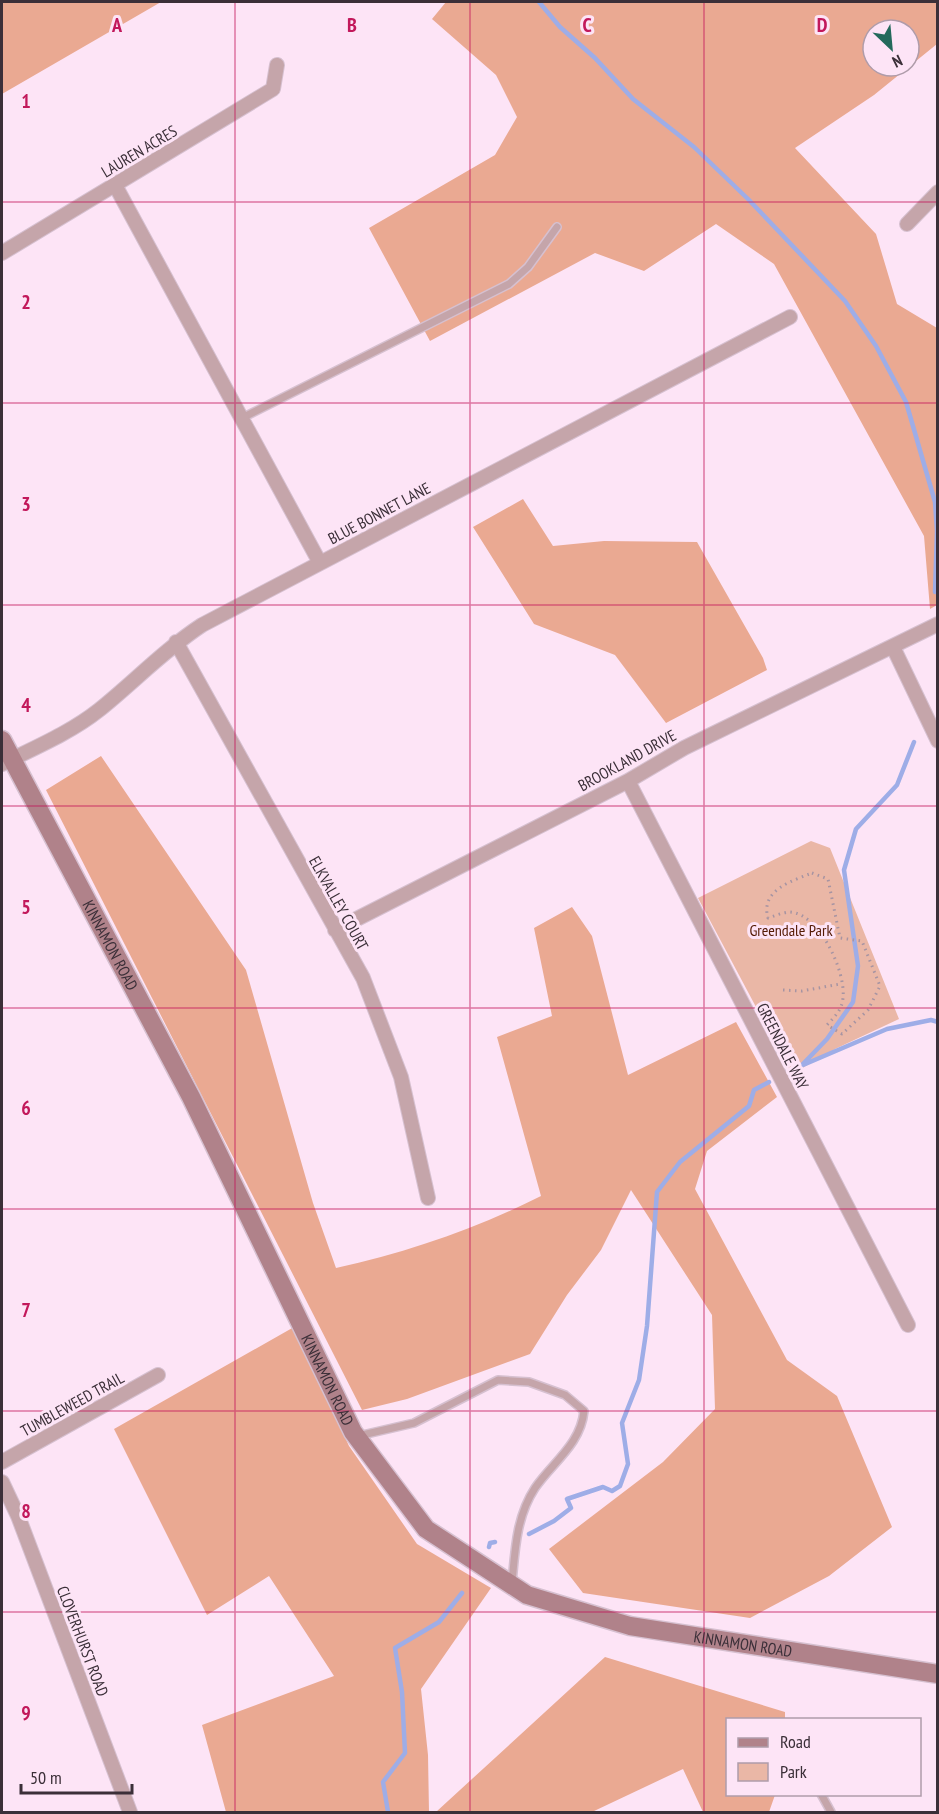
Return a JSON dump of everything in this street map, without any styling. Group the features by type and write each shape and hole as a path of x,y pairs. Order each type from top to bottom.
{"main road":[{"name":"KINNAMON ROAD","path":"2,740 7,762 191,1097 357,1437 426,1529 526,1595 630,1626 938,1674"}],"street":[{"name":"LAUREN ACRES","path":"2,253 273,89 277,65"},
{"path":"115,185 321,563"},
{"path":"907,224 938,192"},
{"name":"BLUE BONNET LANE","path":"7,762 72,728 98,711 176,642 222,614 790,317"},
{"name":"BROOKLAND DRIVE","path":"335,930 628,781 684,748 938,624"},
{"name":"ELKVALLEY COURT","path":"176,642 363,978 401,1077 428,1198"},
{"path":"893,647 938,741"},
{"name":"GREENDALE WAY","path":"628,781 908,1325"},
{"name":"TUMBLEWEED TRAIL","path":"2,1462 159,1375"},
{"name":"CLOVERHURST ROAD","path":"2,1482 18,1516 130,1812"}],"lane":[{"path":"242,418 509,284 528,267 557,228"},
{"path":"357,1437 414,1423 498,1380 529,1382 565,1395 584,1411 583,1424 556,1466 535,1488 517,1528 512,1586"},
{"path":"822,1796 831,1812"}],"path":[{"path":"812,873 828,879 840,938 861,941 880,986 867,1010 842,1034 827,1024 840,1011 844,996 840,984 837,962 824,936 803,918 790,912 768,918 765,908 768,899 784,884 812,873"},
{"path":"783,990 802,991 840,984"}],"green space":[{"name":"Greendale Park","path":"811,841 830,848 899,1019 835,1049 799,1070 789,1069 698,898"}],"shaded area":[{"path":"2,2 161,2 2,94"},
{"path":"446,2 937,2 937,44 921,57 921,18 861,18 861,78 895,78 874,95 795,148 876,234 897,304 937,328 937,605 930,609 924,536 774,264 716,224 644,271 595,253 430,341 369,228 495,155 517,117 496,75 432,19"},
{"path":"523,499 553,546 604,541 697,542 763,658 767,670 666,723 615,655 534,624 473,527"},
{"path":"101,756 246,970 313,1203 336,1268 389,1255 441,1238 491,1219 541,1196 497,1037 552,1016 534,928 572,907 592,936 628,1075 736,1022 777,1097 707,1151 695,1189 787,1360 837,1396 892,1527 829,1576 750,1618 583,1593 549,1549 663,1462 715,1409 712,1315 631,1190 601,1250 567,1295 530,1354 407,1399 362,1410 46,790"},
{"path":"294,1327 349,1446 417,1544 491,1588 421,1689 428,1755 429,1812 226,1812 202,1725 334,1676 269,1576 207,1615 114,1429"},
{"path":"605,1657 785,1712 785,1718 726,1718 726,1796 775,1796 769,1812 703,1812 683,1769 592,1812 436,1812"}],"waterway":[{"path":"539,2 560,27 595,58 633,99 694,147 748,199 845,301 876,346 906,402 935,502 937,531 935,592"},
{"path":"801,1066 827,1039 853,1002 858,966 844,870 856,829 897,785 914,742"},
{"path":"803,1065 887,1029 931,1020 938,1022"},
{"path":"529,1534 554,1521 571,1508 567,1499 603,1487 612,1491 620,1486 628,1464 622,1423 639,1380 647,1326 657,1192 680,1162 749,1106 754,1090 769,1082"},
{"path":"489,1547 490,1543 495,1542"},
{"path":"388,1812 383,1782 405,1753 402,1692 395,1648 439,1622 462,1593"}]}
